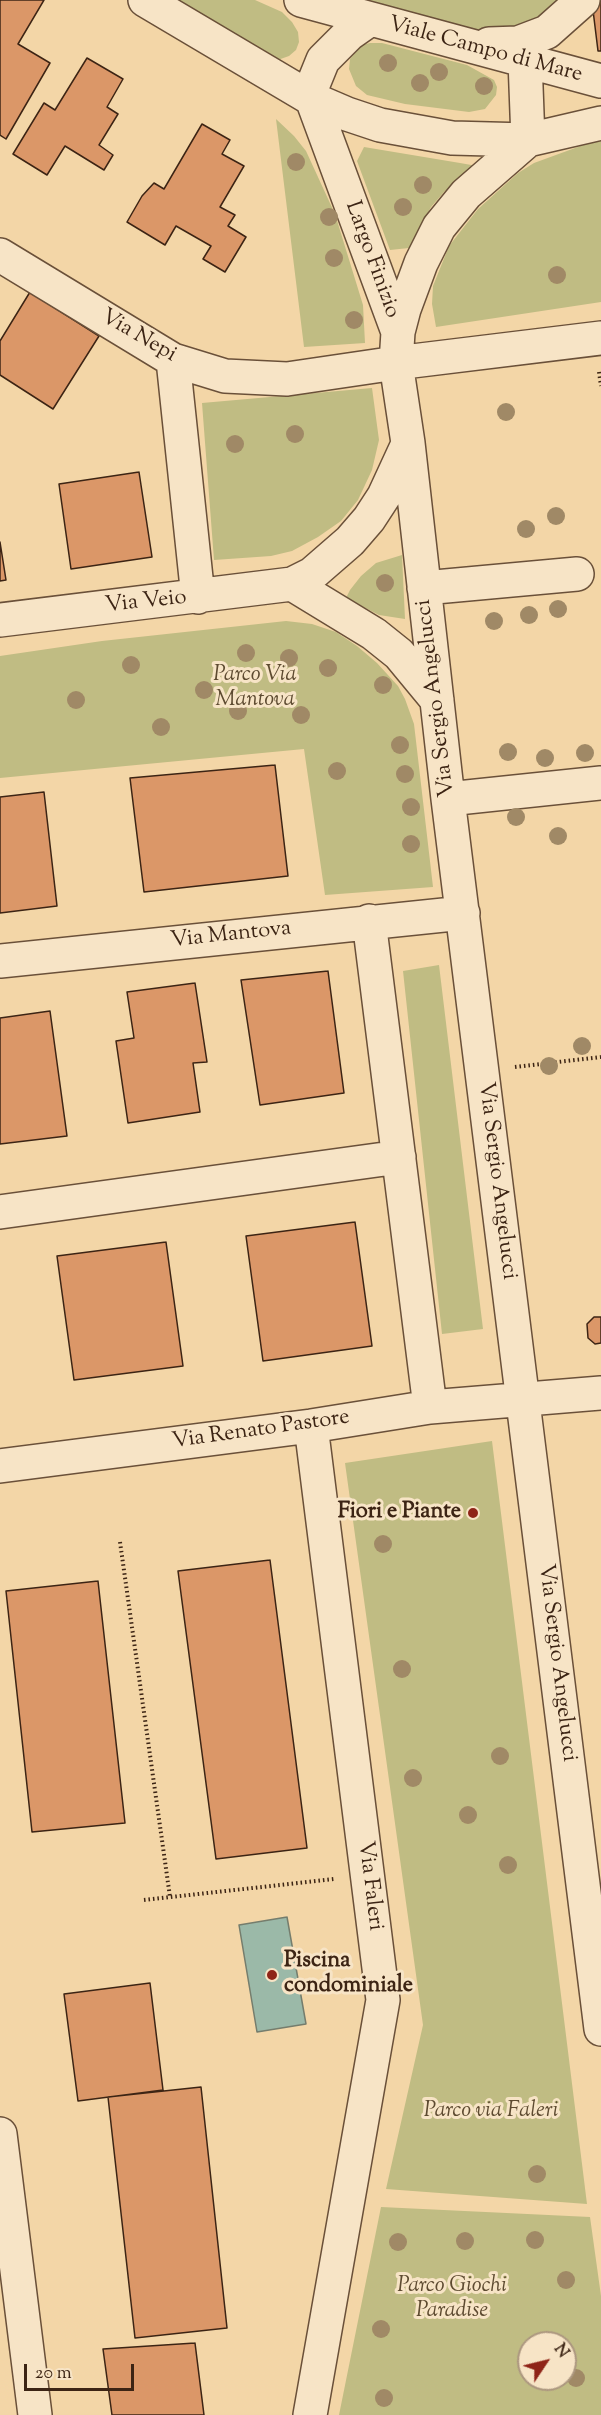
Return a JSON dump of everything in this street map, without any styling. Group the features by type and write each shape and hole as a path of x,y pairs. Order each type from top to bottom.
{"street":[{"path":"145,0 312,99 364,120 418,134 452,138 528,140 601,123"},
{"name":"Viale Campo di Mare","path":"301,0 601,81"},
{"path":"470,44 518,43 532,38 546,32 583,0"},
{"name":"Viale Campo di Mare","path":"312,99 312,87 323,60 333,48 369,20"},
{"path":"525,60 528,140"},
{"name":"Largo Finizio","path":"312,99 397,348"},
{"name":"Largo Finizio","path":"397,348 410,287 439,227 466,194 528,140"},
{"name":"Via Nepi","path":"0,255 173,360 225,376 287,379 397,348 601,338"},
{"name":"Via Sergio Angelucci","path":"397,348 448,799 601,2029"},
{"path":"173,360 198,597"},
{"name":"Via Veio","path":"0,620 292,584 312,574 350,541 369,519 384,496 408,443"},
{"path":"424,588 578,574"},
{"path":"292,584 399,654 436,700"},
{"path":"448,799 601,783"},
{"name":"Via Mantova","path":"0,961 463,913"},
{"path":"369,921 430,1407"},
{"path":"0,1212 399,1158"},
{"name":"Via Renato Pastore","path":"0,1466 311,1426 430,1407 601,1393"},
{"name":"Via Faleri","path":"310,2415 383,2000 311,1426"},
{"path":"0,2134 34,2415"}],"path":[{"path":"482,1071 601,1057"},
{"path":"120,1542 170,1897"},
{"path":"144,1900 367,1875"}],"green space":[{"path":"160,0 255,0 282,12 298,32 299,42 296,50 289,56 272,62"},
{"path":"355,0 572,0 532,27 481,33"},
{"path":"382,43 467,65 494,80 497,87 496,95 485,109 469,112 405,104 367,95 356,86 349,69 350,59 362,45"},
{"path":"276,119 306,151 335,214 363,305 365,343 304,347"},
{"path":"601,141 601,302 436,327 432,304 433,286 449,246 478,209 518,173 534,163 586,144"},
{"path":"364,147 477,166 444,192 431,207 409,248 390,250 357,161"},
{"path":"372,388 379,440 372,470 358,500 341,521 292,551 271,556 214,560 202,403"},
{"path":"402,555 405,619 379,615 346,598 361,576 376,563"},
{"name":"Parco Via Mantova","path":"286,621 312,624 336,632 377,663 398,686 414,724 433,887 325,895 304,749 0,778 0,656 102,641"},
{"path":"439,965 483,1329 442,1334 403,971"},
{"name":"Parco via Faleri","path":"492,1441 587,2204 386,2189 423,2025 345,1463"},
{"name":"Parco Giochi Paradise","path":"381,2207 590,2217 601,2296 601,2415 339,2415"}],"shaded area":[{"name":"Piscina condominiale","path":"287,1917 306,2024 257,2032 239,1925"}],"building":[{"path":"0,0 44,0 18,44 50,63 6,139 0,135"},
{"path":"601,1 601,51 598,51 592,2"},
{"path":"87,58 123,79 107,107 118,114 99,145 113,155 104,170 65,146 47,175 13,154 44,103 55,110"},
{"path":"202,124 230,140 222,154 244,166 220,207 235,215 228,226 246,237 225,272 203,259 211,246 176,226 165,245 127,222 142,196 154,183 164,189"},
{"path":"30,292 99,336 53,409 0,375 0,341"},
{"path":"139,472 152,557 71,569 59,484"},
{"path":"0,542 6,580 0,581"},
{"path":"275,765 288,876 144,892 130,778"},
{"path":"44,792 57,906 0,913 0,797"},
{"path":"328,971 344,1093 260,1105 241,980"},
{"path":"195,983 207,1062 193,1063 200,1112 128,1123 116,1041 134,1038 127,992"},
{"path":"50,1011 67,1136 0,1144 0,1018"},
{"path":"355,1222 372,1346 263,1361 246,1236"},
{"path":"166,1242 183,1366 74,1380 57,1256"},
{"path":"594,1317 601,1317 601,1343 595,1344 588,1338 587,1324"},
{"path":"270,1560 307,1848 216,1859 178,1571"},
{"path":"98,1581 125,1823 32,1832 6,1591"},
{"path":"150,1983 163,2090 78,2101 64,1994"},
{"path":"201,2087 227,2328 135,2338 108,2097"},
{"path":"195,2343 204,2415 112,2415 103,2349"}],"place":[{"name":"Fiori e Piante","path":"473,1513"},
{"name":"Piscina condominiale","path":"272,1975"}]}
